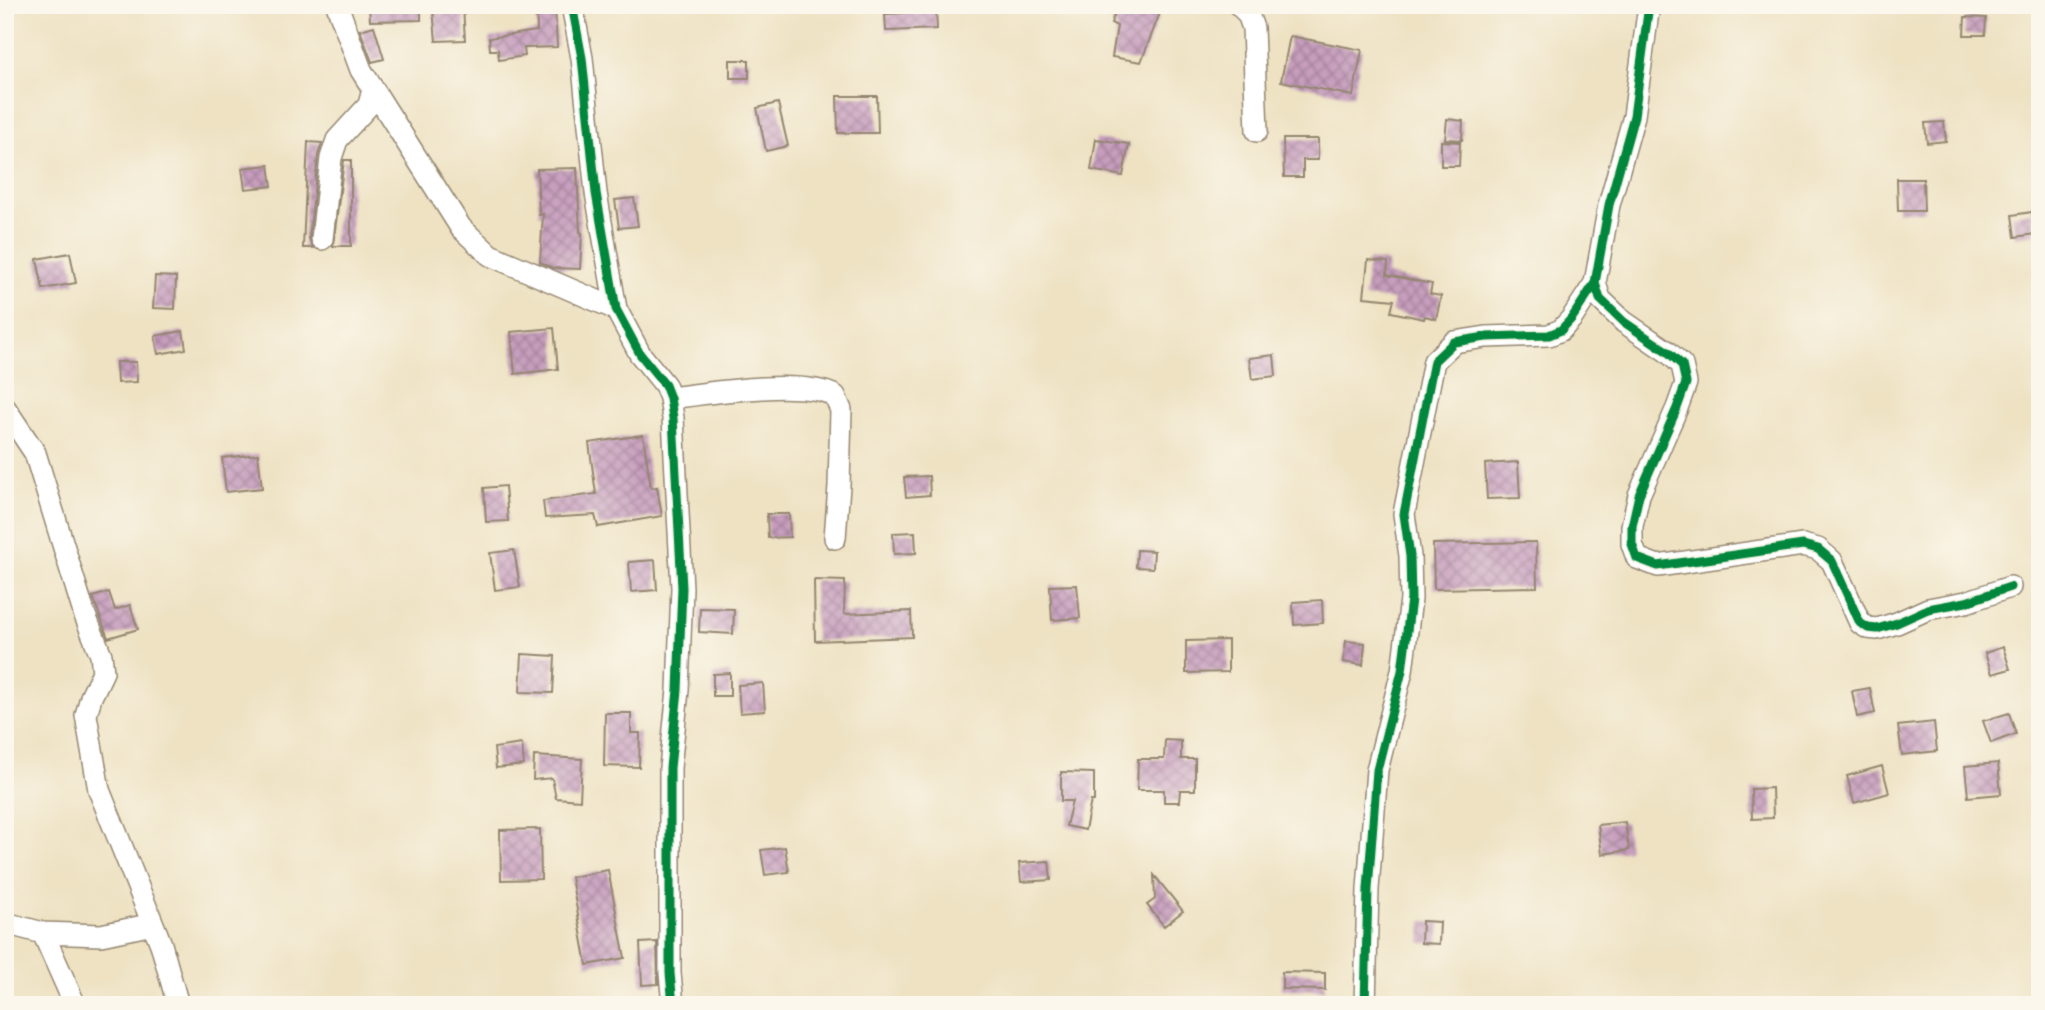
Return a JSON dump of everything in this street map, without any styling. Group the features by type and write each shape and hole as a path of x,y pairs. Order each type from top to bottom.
{"street":[{"path":"337,5 361,70 461,228 490,255 615,309"},
{"path":"572,5 582,58 596,193 615,309 640,354 665,385 670,398 682,588 678,690 670,768 670,973 673,1005"},
{"path":"1239,5 1248,15 1253,28 1257,131"},
{"path":"1365,1005 1368,889 1377,770 1402,671 1411,599 1410,555 1404,514 1434,361 1454,342 1486,337 1549,335 1561,330 1595,283 1609,205 1634,116 1649,5"},
{"path":"323,239 331,158 337,140 369,106 373,89"},
{"path":"1595,283 1600,299 1624,322 1668,352 1682,365 1686,383 1639,495 1632,526 1632,544 1637,558 1658,566 1803,545 1818,549 1832,561 1860,623 1877,629 1928,608 1966,602 2010,587"},
{"path":"670,398 758,389 817,388 835,396 841,411 835,538"},
{"path":"5,408 36,453 84,613 101,654 103,672 86,715 99,790 153,924 178,1005"},
{"path":"5,923 43,933 101,935 153,924"},
{"path":"43,933 75,1005"}],"building":[{"path":"369,5 421,5 421,20 370,21"},
{"path":"536,5 555,5 557,47 524,48 525,56 499,60 498,50 490,50 489,38 537,31"},
{"path":"905,5 922,5 923,12 936,11 937,29 886,31 885,14 905,13"},
{"path":"1118,5 1163,5 1141,62 1112,57 1117,26 1111,23"},
{"path":"463,7 465,40 436,41 433,9"},
{"path":"1965,17 1986,18 1985,35 1964,35"},
{"path":"374,26 384,59 372,62 360,30"},
{"path":"1290,36 1362,50 1353,96 1281,81"},
{"path":"730,60 749,60 749,78 730,78"},
{"path":"837,96 877,96 878,133 838,133"},
{"path":"778,103 788,146 766,151 757,108"},
{"path":"1447,119 1463,121 1462,140 1445,139"},
{"path":"1944,122 1946,141 1927,143 1925,123"},
{"path":"1096,139 1129,144 1123,176 1091,170"},
{"path":"1283,139 1318,139 1318,160 1303,160 1303,177 1284,177"},
{"path":"1441,141 1460,142 1459,166 1441,166"},
{"path":"308,142 322,143 318,156 309,238 313,248 303,248"},
{"path":"344,160 351,160 351,246 333,246"},
{"path":"269,165 272,186 245,189 242,168"},
{"path":"577,168 582,233 580,269 553,268 540,262 543,214 539,215 537,169"},
{"path":"1897,179 1923,179 1924,211 1898,211"},
{"path":"634,198 638,226 619,228 615,200"},
{"path":"2032,212 2035,234 2015,237 2012,215"},
{"path":"70,253 76,283 43,289 37,259"},
{"path":"1368,260 1388,262 1387,275 1432,284 1430,294 1441,296 1436,319 1391,312 1394,300 1364,297"},
{"path":"155,276 176,277 175,309 153,308"},
{"path":"554,328 558,369 515,374 511,332"},
{"path":"183,331 186,349 158,354 155,336"},
{"path":"1274,355 1276,376 1252,379 1249,358"},
{"path":"116,362 136,362 137,382 117,383"},
{"path":"643,435 651,488 657,487 662,516 598,527 595,515 545,518 543,501 596,494 589,443"},
{"path":"258,454 262,488 226,492 222,458"},
{"path":"1518,462 1520,498 1487,499 1485,464"},
{"path":"929,476 930,495 906,497 904,477"},
{"path":"505,486 508,521 486,522 484,488"},
{"path":"767,514 789,514 790,537 768,538"},
{"path":"915,532 916,553 894,554 893,533"},
{"path":"1536,542 1537,587 1434,589 1433,544"},
{"path":"514,550 520,587 495,590 490,553"},
{"path":"1137,550 1154,551 1153,568 1136,567"},
{"path":"655,560 657,590 631,592 629,562"},
{"path":"814,580 845,581 844,614 911,611 912,637 815,641"},
{"path":"1077,585 1080,618 1052,620 1050,586"},
{"path":"109,592 115,610 130,605 138,629 108,638 93,597"},
{"path":"1322,600 1323,623 1294,625 1293,602"},
{"path":"700,608 734,609 733,634 699,632"},
{"path":"1228,640 1228,672 1186,673 1186,641"},
{"path":"1346,641 1365,643 1363,665 1343,662"},
{"path":"2003,647 2010,669 1992,674 1985,653"},
{"path":"522,654 555,656 553,693 520,692"},
{"path":"730,673 730,696 713,696 713,674"},
{"path":"763,683 765,711 740,713 738,685"},
{"path":"1870,688 1875,713 1857,717 1852,691"},
{"path":"605,713 631,713 631,733 640,733 639,767 604,766"},
{"path":"2009,713 2016,734 1991,743 1983,721"},
{"path":"1934,722 1937,751 1902,755 1898,726"},
{"path":"1165,740 1181,741 1181,759 1195,759 1195,790 1180,790 1179,802 1164,802 1164,790 1137,790 1138,759 1164,759"},
{"path":"522,744 524,765 496,768 494,748"},
{"path":"534,756 582,759 580,800 556,798 552,778 533,780"},
{"path":"1998,763 2001,794 1968,797 1965,766"},
{"path":"1882,766 1889,793 1854,803 1847,776"},
{"path":"1061,772 1094,773 1094,801 1091,801 1085,830 1066,826 1072,801 1061,801"},
{"path":"1772,788 1773,818 1752,819 1751,789"},
{"path":"1625,822 1629,850 1602,854 1598,825"},
{"path":"540,829 541,879 501,880 500,830"},
{"path":"785,847 789,872 765,875 761,850"},
{"path":"1049,861 1051,880 1021,882 1019,863"},
{"path":"608,870 625,958 587,965 571,877"},
{"path":"1154,875 1183,911 1164,926 1147,905 1155,899"},
{"path":"1422,921 1440,922 1439,944 1421,943"},
{"path":"657,942 658,984 642,985 640,943"},
{"path":"1282,972 1325,973 1325,990 1282,989"}],"cycle path":[{"path":"572,5 582,58 596,193 616,309 640,354 665,385 673,418 682,588 678,690 670,768 670,973 673,1005"},
{"path":"1649,5 1634,116 1609,205 1595,283 1600,299 1624,322 1668,352 1682,365 1686,383 1639,495 1632,526 1632,544 1637,558 1658,566 1803,545 1818,549 1832,561 1860,623 1877,629 1928,609 1966,602 2010,587"},
{"path":"1365,1005 1368,889 1377,770 1402,671 1411,599 1410,556 1404,514 1434,361 1454,342 1486,337 1549,335 1561,330 1595,283"}]}
